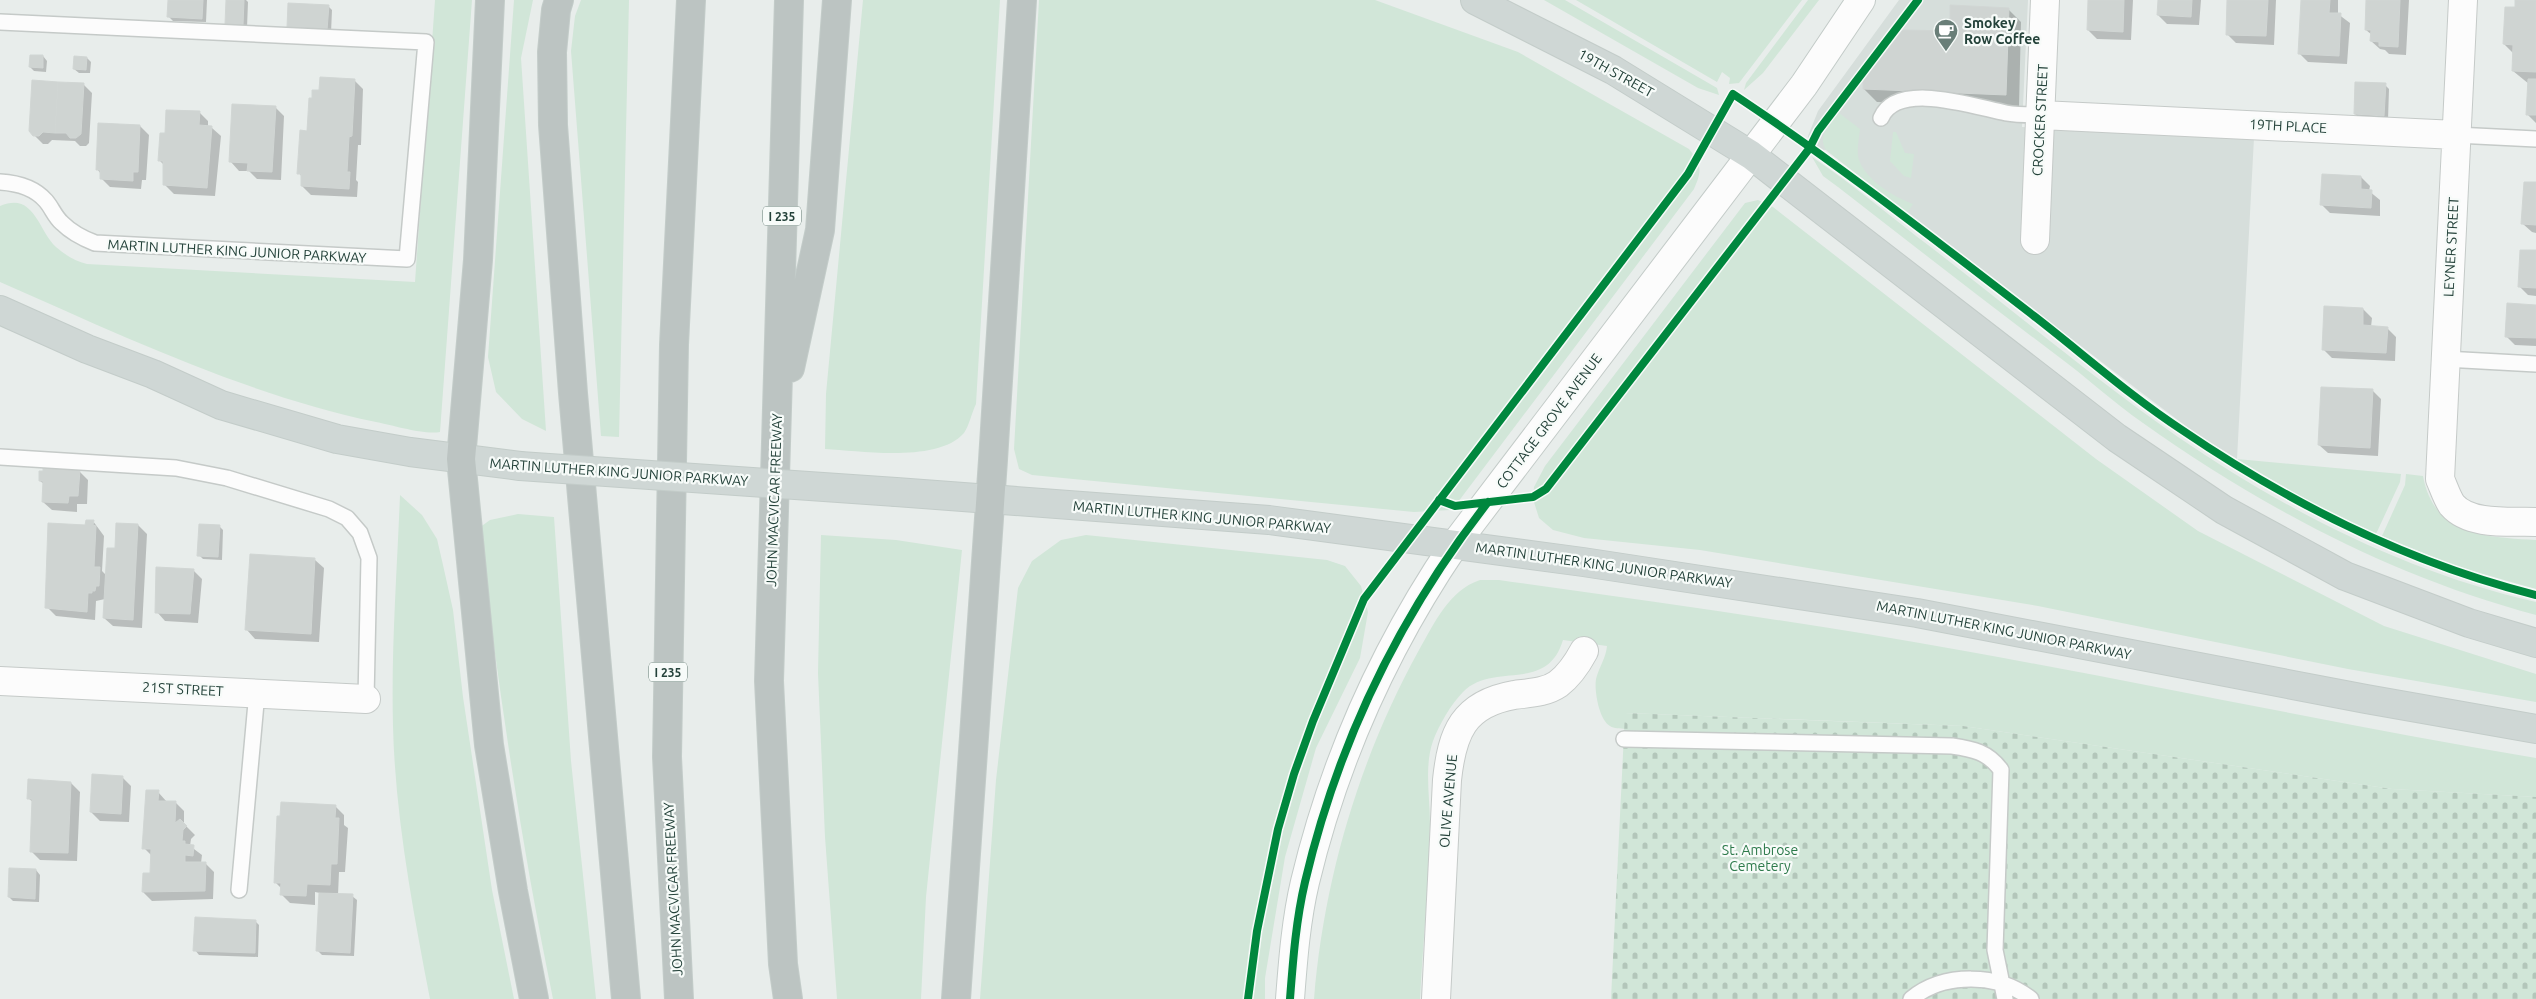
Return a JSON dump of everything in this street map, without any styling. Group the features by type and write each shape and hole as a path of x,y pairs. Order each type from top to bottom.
{"highway":[{"path":"490,0 478,260 461,460 489,745 513,891 534,999"},
{"path":"559,0 556,10 552,52 553,125 573,393 626,999"},
{"path":"673,0 674,345"},
{"name":"JOHN MACVICAR FREEWAY","path":"678,999 666,757 674,345 691,0"},
{"name":"JOHN MACVICAR FREEWAY","path":"788,999 783,964 769,681 789,0"},
{"path":"776,433 820,230 838,0"},
{"path":"956,999 1022,0"}],"main road":[{"name":"19TH STREET","path":"1475,0 1613,70 1751,155"},
{"path":"1751,155 2117,438 2224,510 2346,576 2460,620 2536,643"},
{"name":"MARTIN LUTHER KING JUNIOR PARKWAY","path":"0,310 87,349 153,374 221,405 337,438 461,460 520,466 1269,520 1455,544 1744,585 1917,613 2356,698 2536,729"}],"street":[{"name":"COTTAGE GROVE AVENUE","path":"1290,999 1295,941 1305,884 1341,762 1360,712 1391,650 1429,582 1455,544 1804,85 1861,0"},
{"name":"CROCKER STREET","path":"2035,240 2045,0"},
{"name":"LEYNER STREET","path":"2463,0 2440,479 2453,506 2468,515 2485,520 2536,522"},
{"name":"19TH PLACE","path":"2040,115 2456,135"},
{"name":"OLIVE AVENUE","path":"1436,999 1447,780 1453,744 1462,726 1474,710 1495,700 1537,692 1557,685 1574,670 1584,651"},
{"name":"21ST STREET","path":"0,681 257,692 366,699"}],"lane":[{"name":"MARTIN LUTHER KING JUNIOR PARKWAY","path":"0,22 426,42 407,259 95,243 75,235 65,226 38,193 24,186 0,182"},
{"path":"1881,118 1884,109 1900,100 1963,102 2008,114 2040,115"},
{"name":"19TH PLACE","path":"2456,135 2536,138"},
{"path":"2445,359 2536,364"},
{"path":"0,457 176,468 227,478 329,509 347,518 360,533 369,558 366,699"},
{"path":"239,890 257,692"},
{"path":"1624,739 1952,746 1975,750 1992,758 2001,770 1995,950 2005,999"},
{"path":"1911,999 1935,986 1959,980 1983,979 2002,982 2031,999"}],"shaded area":[{"path":"1899,0 2028,0 2022,127 2254,138 2237,459 2195,433 1826,150 1809,149 1808,136 1818,111"}],"green space":[{"path":"435,0 472,0 440,432 417,431 327,410 231,380 138,343 0,282 0,206 11,203 21,204 28,208 59,250 87,264 415,282"},
{"path":"514,0 533,0 521,58 546,431 522,419 496,392 488,357"},
{"path":"581,0 629,0 619,437 601,436 571,51 575,16"},
{"path":"863,0 1000,0 976,404 964,433 952,442 918,452 878,453 825,449 826,394"},
{"path":"1039,0 1375,0 1518,52 1689,149 1698,164 1698,177 1694,189 1455,506 1450,510 1414,512 1032,475 1019,469 1014,449"},
{"path":"1544,0 1565,0 1717,88 1719,95 1698,88"},
{"path":"1576,0 1802,0 1739,83 1729,84 1730,78 1722,72 1717,82"},
{"path":"1808,0 1819,0 1763,73 1744,90 1746,83"},
{"path":"1839,113 1860,129 1858,156 1866,172 1888,192 1913,204 1907,213 1826,150 1823,140 1824,135"},
{"path":"1893,132 1896,132 1905,153 1914,154 1911,178 1904,176 1890,161"},
{"path":"1812,157 1858,190 2146,415 2219,464 2305,514 2395,557 2488,590 2536,602 2536,615 2431,581 2380,560 2331,537 2235,484 2143,423 1973,292 1823,176"},
{"path":"1758,200 1773,207 2096,459 2198,531 2384,626 2536,674 2536,702 2348,669 2038,606 1700,550 1584,538 1553,530 1539,518 1533,499 1534,487 1545,466 1745,203"},
{"path":"2237,459 2401,474 2400,482 2376,534 2308,501"},
{"path":"2406,474 2423,476 2429,496 2438,511 2450,522 2481,534 2536,540 2536,589 2455,566 2382,536 2405,485"},
{"path":"400,495 422,515 437,539 443,565 453,610 463,697 492,890 514,999 430,999 406,863 394,760 393,668"},
{"path":"518,514 554,517 571,761 596,999 553,999 541,940 502,705 479,528 490,520"},
{"path":"821,535 896,540 962,550 926,897 921,999 837,999 825,837 818,673"},
{"path":"1086,535 1327,560 1345,566 1361,586 1368,612 1360,658 1316,748 1285,857 1265,978 1265,999 980,999 996,780 1018,588 1032,561 1061,540"},
{"path":"1480,580 1499,580 1616,596 1907,641 2393,733 2536,758 2536,797 2392,789 1963,726 1626,713 1625,729 1615,728 1606,723 1603,718 1596,690 1596,679 1607,646 1563,640 1555,656 1545,667 1518,675 1489,678 1475,683 1463,692 1446,715 1433,741 1428,772 1430,824 1420,999 1314,999 1326,908 1336,863 1362,775 1398,691 1437,619 1451,600 1469,585"},
{"name":"St. Ambrose Cemetery","path":"1625,713 1963,726 2392,789 2536,797 2536,999 1611,999"}],"building":[{"path":"168,0 203,0 202,19 167,17"},
{"path":"226,0 244,0 243,25 225,24"},
{"path":"2088,0 2124,0 2123,32 2087,30"},
{"path":"2158,0 2192,0 2191,17 2157,15"},
{"path":"2227,0 2268,0 2266,36 2226,35"},
{"path":"2301,0 2330,0 2329,13 2341,13 2339,56 2298,54"},
{"path":"2366,0 2400,0 2398,47 2379,46 2379,42 2370,41 2371,30 2365,30"},
{"path":"2515,0 2536,0 2536,72 2512,71 2513,45 2503,44 2505,7 2515,7"},
{"path":"288,3 329,5 327,30 287,28"},
{"name":"Smokey Row Coffee","path":"1950,5 2009,8 2006,95 1863,89 1863,81 1903,30 1950,31"},
{"path":"30,55 43,55 43,68 29,67"},
{"path":"74,56 87,57 86,70 73,69"},
{"path":"320,77 355,79 352,136 349,137 347,172 350,172 349,189 301,186 301,174 297,174 300,130 307,131 309,98 312,98 312,90 319,90"},
{"path":"2528,79 2536,79 2536,115 2526,115"},
{"path":"32,80 58,82 55,133 43,132 39,136 33,136 29,131"},
{"path":"58,82 84,83 81,134 76,138 70,138 66,133 55,133"},
{"path":"2355,82 2386,83 2384,116 2354,114"},
{"path":"232,104 276,106 272,172 247,171 248,163 229,162"},
{"path":"166,110 200,111 199,125 212,126 207,188 163,185 163,161 158,161 160,133 165,133"},
{"path":"98,123 140,125 138,172 133,172 133,181 100,179 100,170 96,170"},
{"path":"2322,174 2361,176 2361,189 2372,190 2371,208 2320,205"},
{"path":"2524,182 2536,182 2536,225 2521,224"},
{"path":"2520,250 2536,250 2536,288 2518,287"},
{"path":"2507,303 2536,305 2536,338 2505,337"},
{"path":"2324,306 2363,308 2363,325 2388,327 2386,353 2322,350"},
{"path":"2321,387 2373,389 2370,448 2318,445"},
{"path":"43,468 80,470 78,496 69,496 68,503 42,502 43,481 39,481 39,471 43,471"},
{"path":"86,520 94,520 93,525 96,526 94,567 100,567 99,586 96,586 95,591 92,591 92,593 88,593 87,612 45,608 48,523 85,525"},
{"path":"116,523 138,524 133,620 103,618 107,548 115,548"},
{"path":"199,524 220,525 218,557 197,556"},
{"path":"250,554 315,558 311,634 245,630"},
{"path":"156,567 194,569 190,614 155,613"},
{"path":"92,774 123,776 121,814 90,812"},
{"path":"28,779 71,782 68,853 30,852 32,799 27,799"},
{"path":"146,790 159,790 158,801 176,801 175,823 180,819 187,826 183,830 182,841 185,841 185,844 194,845 193,856 185,855 185,862 206,862 205,891 142,892 143,873 150,873 151,849 142,849"},
{"path":"281,802 336,805 335,818 339,818 337,864 331,864 330,885 307,884 306,896 280,895 281,883 274,883 277,816 280,816"},
{"path":"9,868 36,869 35,899 8,897"},
{"path":"319,893 353,894 350,953 316,951"},
{"path":"195,917 256,920 255,953 193,951"}],"cycle path":[{"path":"1439,500 1455,506 1533,497 1546,489 1809,149 1818,131 1918,0"},
{"path":"1248,999 1257,931 1278,829 1294,774 1313,721 1364,599 1688,174 1733,94 1885,202 2144,403 2223,457 2308,506 2396,548 2489,582 2536,595"},
{"path":"1290,999 1297,925 1305,882 1335,780 1354,730 1400,635 1426,590 1488,502"}],"place":[{"name":"Smokey Row Coffee","path":"1946,52"}]}
